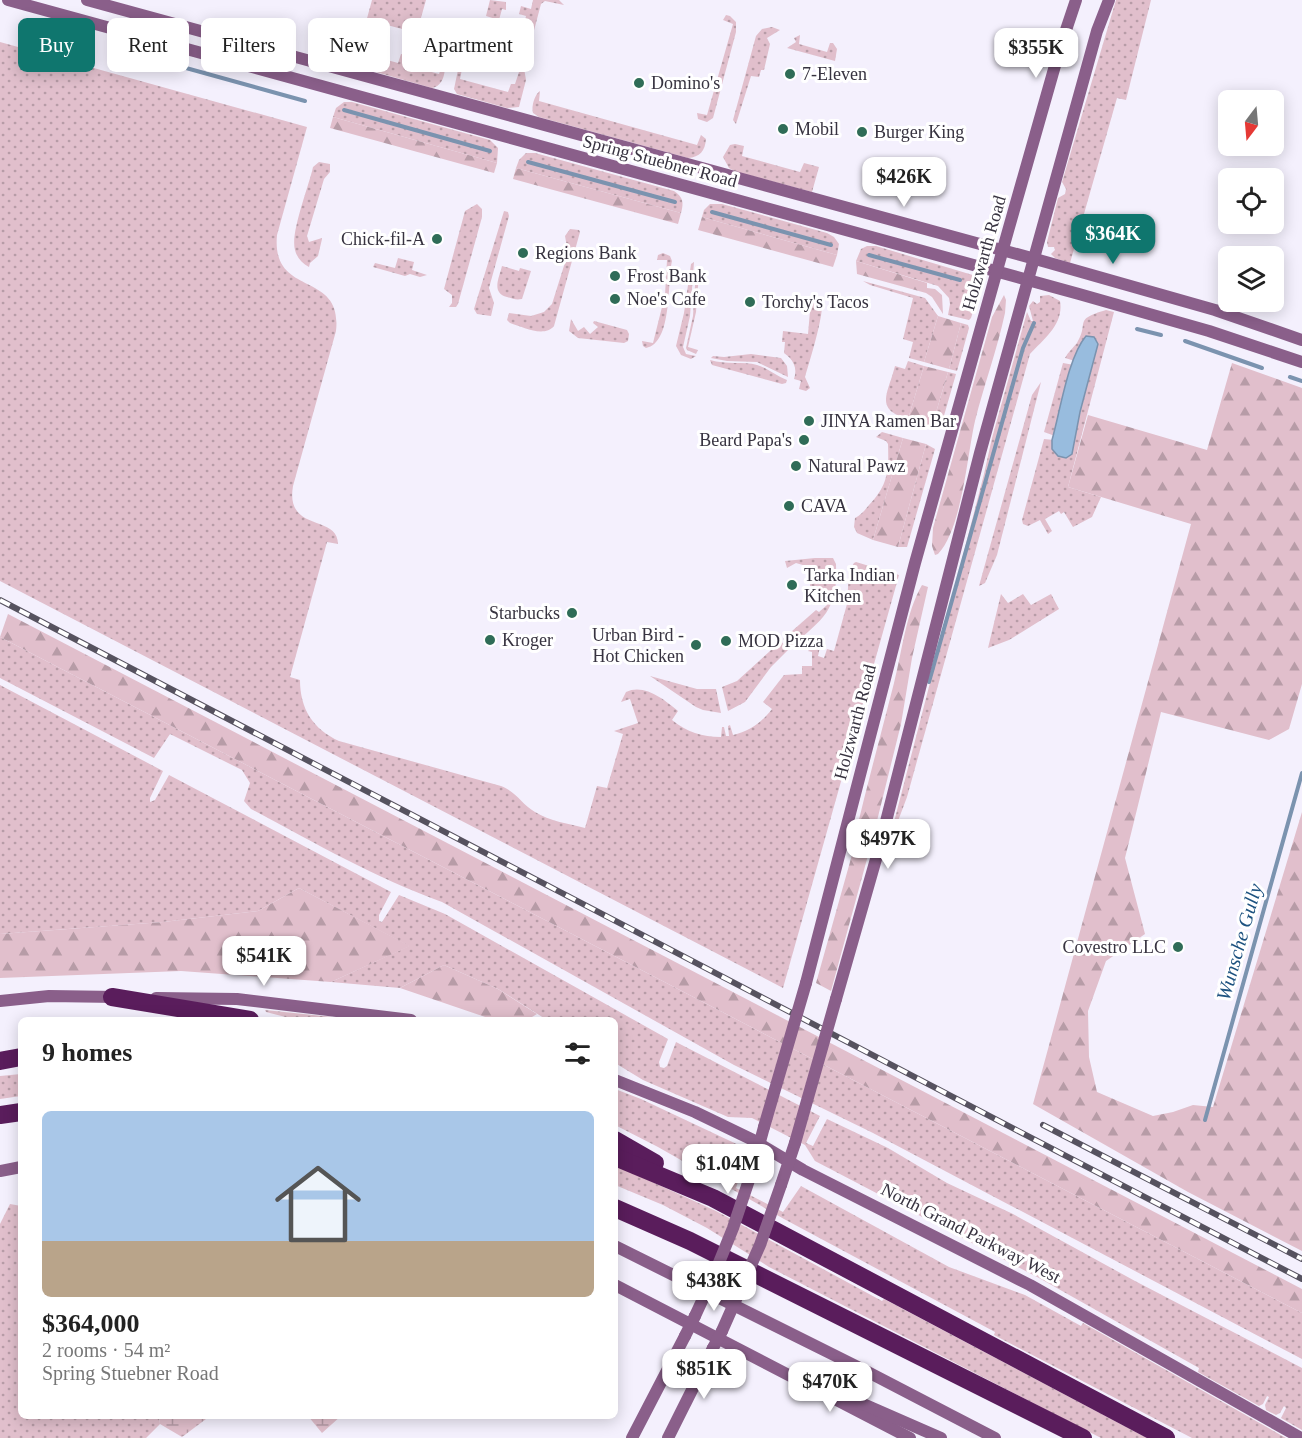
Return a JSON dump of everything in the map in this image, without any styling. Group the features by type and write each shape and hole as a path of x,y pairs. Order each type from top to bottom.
{"highway":[{"path":"112,997 232,1017"},
{"path":"0,1061 18,1058"},
{"path":"0,1115 18,1112"},
{"path":"618,1142 713,1198 1166,1438"},
{"path":"618,1158 713,1198"},
{"path":"618,1209 690,1241 1083,1438"}],"main road":[{"name":"Spring Stuebner Road","path":"8,0 1028,280 1209,331 1302,362"},
{"name":"Spring Stuebner Road","path":"87,0 308,60"},
{"name":"Holzwarth Road","path":"632,1438 714,1275 752,1171 806,982 915,563 1060,48 1076,0"},
{"path":"668,1438 734,1305 760,1245 795,1143 879,845 977,464 1097,31 1109,0"},
{"path":"327,88 331,72"},
{"path":"327,88 348,72"},
{"name":"Spring Stuebner Road","path":"353,72 1034,258 1215,310 1302,340"},
{"path":"0,1001 50,996 237,999 386,1017"},
{"name":"North Grand Parkway West","path":"618,1081 695,1112 1030,1285 1301,1438"},
{"path":"0,1171 18,1168"},
{"path":"0,1177 18,1176"},
{"path":"618,1248 995,1438"},
{"path":"618,1287 910,1438"},
{"path":"765,1362 941,1438"}],"green space":[{"path":"372,0 426,0 421,18 402,18 402,29 390,26 390,18 367,18"},
{"path":"490,0 506,2 506,10 502,9 500,18 486,16"},
{"path":"533,0 559,0 564,5 545,1 541,4 534,30 534,18 525,18 526,16 519,14 521,6 531,9"},
{"path":"1116,0 1151,0 1126,100 1117,98 1070,263 1055,258 1051,254 1055,250 1054,247 1048,247 1047,242 1058,198 1065,194 1066,189 1062,182"},
{"path":"726,15 736,22 736,32 713,118 707,122 698,119 697,113 707,115 733,24 723,20"},
{"path":"772,27 780,30 767,38 770,44 764,70 761,70 759,77 751,76 736,124 733,120 756,36 762,29"},
{"path":"800,35 799,44 827,52 830,43 833,43 837,49 835,61 787,48 796,42 794,38"},
{"path":"0,42 18,47 18,72 95,72 95,68 307,127 277,235 278,255 285,268 295,277 319,290 329,299 335,312 336,331 293,486 293,501 297,511 304,517 330,529 336,535 338,544 327,542 290,677 300,680 305,709 315,724 330,736 339,741 501,786 541,815 585,828 597,786 607,788 623,734 614,731 638,723 630,699 621,702 626,692 647,691 661,698 678,711 672,720 695,733 721,737 722,727 724,727 726,736 729,736 728,726 730,725 733,735 745,731 760,722 772,709 763,702 784,675 802,674 802,666 812,666 812,652 808,651 820,647 818,656 824,658 827,649 834,651 847,604 849,571 854,563 899,575 783,988 0,581"},
{"path":"402,54 402,72 439,74 445,72 439,85 432,88 376,72 390,72 390,61 398,63"},
{"path":"458,72 461,72 460,79 508,92 511,84 515,84 519,72 525,72 526,80 519,107 507,108 457,94 454,89"},
{"path":"540,91 539,101 697,145 701,135 706,139 704,147 699,155 688,158 539,117 533,113 533,107 535,97"},
{"path":"344,102 352,102 490,140 498,148 497,163 333,117 336,108"},
{"path":"333,117 497,163 494,173 330,128"},
{"path":"730,145 744,146 742,156 800,172 804,163 819,167 812,192 736,172 729,168 723,157"},
{"path":"526,153 535,153 674,191 682,200 681,213 516,168 519,160"},
{"path":"319,162 330,164 330,172 324,179 307,236 309,242 322,238 318,256 309,267 298,258 294,242 297,221 313,167"},
{"path":"516,168 681,213 678,224 513,179"},
{"path":"477,204 482,209 482,217 458,304 456,307 449,307 452,303 452,295 444,289 465,211"},
{"path":"710,204 722,204 827,233 839,244 837,255 702,217 704,210"},
{"path":"504,211 508,212 509,216 489,288 494,303 491,316 477,314 474,309"},
{"path":"702,217 837,255 833,267 698,230"},
{"path":"570,229 580,232 554,326 545,331 539,331 510,323 507,320 509,313 531,316 544,312 552,304 568,253 565,236"},
{"path":"876,246 976,276 981,280 976,284 979,292 971,318 969,320 948,315 949,298 938,286 856,261 861,249"},
{"path":"663,253 670,256 672,261 665,324 655,344 646,348 642,341 653,343 665,295 667,260 657,260 658,255"},
{"path":"398,258 414,262 412,270 427,275 405,276 373,267 375,263 395,268"},
{"path":"856,261 927,283 927,288 935,289 942,295 943,314 932,297 926,293 857,274"},
{"path":"694,262 690,316 683,347 686,354 696,356 691,359 681,355 676,346 684,313 691,264"},
{"path":"502,266 519,271 520,268 531,271 522,299 511,298 499,292 497,284"},
{"path":"696,270 709,272 699,273 696,312 688,347 698,350 696,354 686,348 693,316"},
{"path":"863,281 925,298 938,316 924,362 909,358 913,342 903,339 913,298"},
{"path":"1004,295 1005,313 975,421 958,510 946,543 935,555 932,546 933,528 992,317"},
{"path":"1049,295 1060,301 1059,317 1052,330 1030,354 907,797 886,853 992,438 1027,312 1033,321 1029,306 1033,301 1037,304 1040,302 1040,296"},
{"path":"815,296 821,297 822,312 805,377 810,388 806,391 799,389 801,381 794,379 794,364 784,353 783,331 808,334 811,300"},
{"path":"1106,310 1114,312 1068,487 1101,497 1092,517 1073,527 1064,512 1061,514 1059,511 1045,519 1052,531 1048,534 1040,520 1028,526 1023,524 1022,520 1044,439 1054,440 1055,436 1044,432 1063,363 1074,365 1075,361 1065,358 1081,336 1085,319"},
{"path":"938,316 961,323 949,369 924,362"},
{"path":"571,319 578,331 584,327 590,334 598,327 593,323 594,321 627,330 628,341 624,343 578,338 569,331"},
{"path":"961,323 968,325 969,328 957,371 949,369"},
{"path":"751,354 781,358 787,366 788,377 757,362 711,358"},
{"path":"710,360 757,365 787,380 782,384 712,365"},
{"path":"908,361 924,366 908,419 891,410 886,399 895,366 905,369"},
{"path":"1232,363 1302,388 1302,684 1289,729 1269,740 1161,712 1125,858 1145,934 1106,961 1088,1011 1089,1057 1097,1092 1153,1116 1193,1105 1213,1107 1302,812 1302,1251 1188,1192 1033,1104 1191,524 1068,487 1088,415 1207,450"},
{"path":"924,366 948,372 932,426 908,419"},
{"path":"948,372 956,374 941,426 932,426"},
{"path":"1041,382 997,555 985,583 979,586 1032,395"},
{"path":"882,432 903,438 873,540 857,533 854,527 855,518 875,498 884,484 888,444 876,437"},
{"path":"903,438 926,444 898,547 873,540"},
{"path":"926,444 935,449 907,547 898,547"},
{"path":"833,558 836,564 834,593 831,604 820,621 791,647 783,639 816,610 819,612 827,605 810,586 811,576 806,566 796,563 787,568 785,561"},
{"path":"922,585 928,587 912,658 901,724 831,991 816,983 857,837 855,836 908,620"},
{"path":"1001,594 1008,603 1023,594 1031,605 1051,594 1059,609 1009,640 988,648"},
{"path":"8,614 1302,1289 1302,1313 0,637"},
{"path":"0,637 1302,1313 1302,1359 873,1133 734,1065 442,902 368,871 251,809 244,801 250,783 242,770 170,734 154,758 0,678"},
{"path":"781,641 788,650 771,667 745,702 728,711 722,687 737,681"},
{"path":"650,676 697,689 716,689 721,713 696,707"},
{"path":"0,685 163,771 150,802 155,800 169,775 391,892 379,915 379,921 382,922 399,895 445,914 668,1039 659,1062 660,1067 667,1066 676,1042 820,1116 806,1143 813,1146 827,1119 888,1148 947,1183 1013,1214 1302,1368 1302,1430 1281,1418 1286,1408 1284,1406 1276,1415 1266,1410 1265,1405 1269,1397 1267,1396 1263,1404 1259,1406 1198,1372 1199,1368 1039,1278 815,1161 805,1145 752,1118 728,1117 643,1080 618,1065 618,1017 542,1017 498,989 444,965 400,988 331,982 409,946 299,888 258,911 163,922 0,934"},
{"path":"299,888 410,946 331,982 181,971 0,978 0,934 163,922 258,911"},
{"path":"444,965 498,989 537,1014 532,1017 485,1017 400,988"},
{"path":"265,1010 332,1017 285,1017"},
{"path":"18,1074 18,1096 0,1099 0,1076"},
{"path":"618,1090 745,1148 747,1153 736,1188 783,1212 801,1186 949,1267 1025,1295 1081,1326 1083,1323 1286,1438 1192,1438 994,1335 995,1332 784,1219 618,1127"},
{"path":"618,1166 716,1211 882,1301 884,1299 1147,1438 1101,1438 769,1267 707,1228 663,1205 618,1186"},
{"path":"10,1204 18,1205 18,1419 159,1419 160,1424 146,1438 0,1438 0,1224"},
{"path":"159,1419 206,1419 182,1437 160,1424"},
{"path":"310,1419 338,1419 322,1433"}],"water":[{"path":"1086,336 1094,337 1098,344 1080,412 1072,454 1066,458 1058,456 1052,449 1052,440 1069,371"}],"waterway":[{"path":"189,69 305,101"},
{"path":"344,110 490,151"},
{"path":"528,162 675,202"},
{"path":"712,212 831,245"},
{"path":"869,255 960,280"},
{"path":"929,682 1023,348 1034,323"},
{"path":"1137,329 1161,335"},
{"path":"1185,341 1262,368"},
{"path":"1290,377 1302,381"},
{"name":"Wunsche Gully","path":"1205,1120 1302,773"}],"railway":[{"path":"0,600 1302,1279"},
{"path":"1043,1125 1302,1259"}],"place":[{"name":"7-Eleven","path":"790,74"},
{"name":"Domino's","path":"639,83"},
{"name":"Mobil","path":"783,129"},
{"name":"Burger King","path":"862,132"},
{"name":"Chick-fil-A","path":"437,239"},
{"name":"Regions Bank","path":"523,253"},
{"name":"Frost Bank","path":"615,276"},
{"name":"Noe's Cafe","path":"615,299"},
{"name":"Torchy's Tacos","path":"750,302"},
{"name":"JINYA Ramen Bar","path":"809,421"},
{"name":"Beard Papa's","path":"804,440"},
{"name":"Natural Pawz","path":"796,466"},
{"name":"CAVA","path":"789,506"},
{"name":"Tarka Indian Kitchen","path":"792,585"},
{"name":"Starbucks","path":"572,613"},
{"name":"Kroger","path":"490,640"},
{"name":"MOD Pizza","path":"726,641"},
{"name":"Urban Bird - Hot Chicken","path":"696,645"},
{"name":"Covestro LLC","path":"1178,947"}]}
